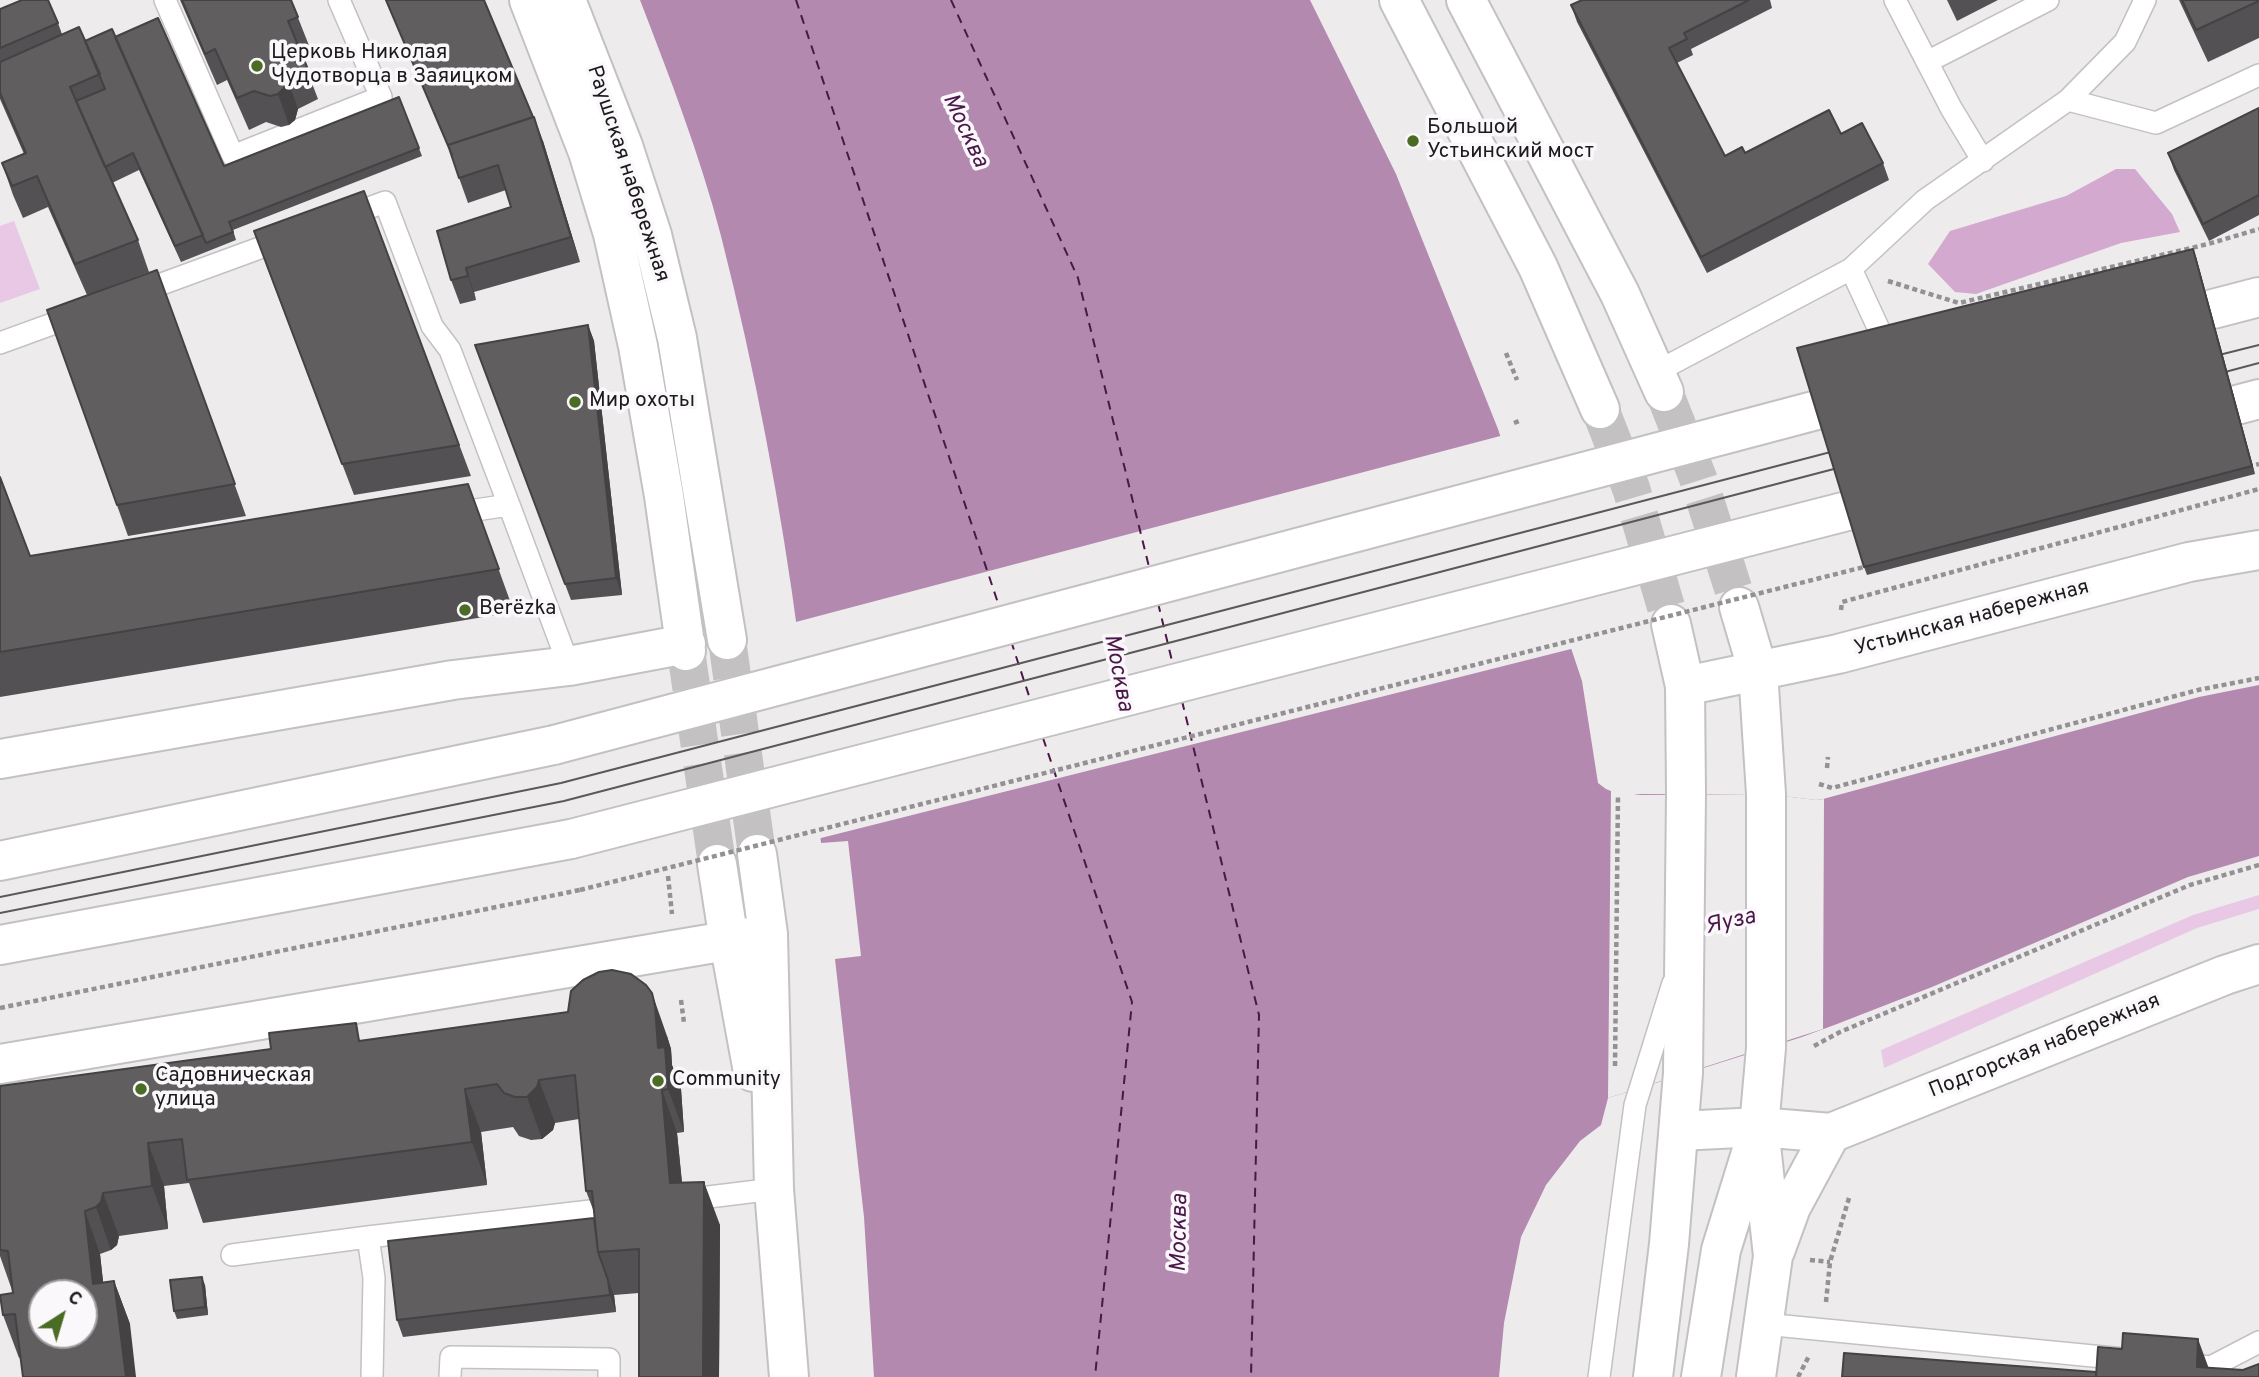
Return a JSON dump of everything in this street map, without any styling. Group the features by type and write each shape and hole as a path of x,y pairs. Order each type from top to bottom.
{"main road":[{"name":"Раушская набережная","path":"529,0 589,152 613,234 638,346 664,496 686,648 569,666"},
{"name":"Раушская набережная","path":"566,0 623,146 652,235 677,338 727,640"},
{"path":"1399,0 1538,267 1600,409"},
{"path":"1466,0 1615,284 1660,382"},
{"path":"2125,332 2259,297"},
{"path":"2153,428 2259,399"},
{"path":"0,860 554,745 1830,407"},
{"path":"0,945 571,839 1861,507"},
{"name":"Устьинская набережная","path":"1685,686 1838,654 2189,562 2259,550"},
{"path":"1739,607 1758,671 1766,794 1766,1048 1759,1127 1773,1256"},
{"path":"1653,1377 1669,1244 1683,1073 1685,686 1671,624"},
{"path":"0,759 453,680 569,666"},
{"path":"757,854 768,934 774,1189 789,1377"},
{"path":"718,864 729,941 774,1189"},
{"path":"0,1064 768,934"},
{"name":"Подгорская набережная","path":"1679,1131 1759,1127 1831,1133 2225,975 2259,964"},
{"path":"1701,1377 1721,1250 1759,1127"},
{"path":"1756,1377 1773,1256 1791,1207 1831,1133"}],"lane":[{"path":"165,0 233,156 381,97 339,0"},
{"path":"1895,0 1951,108 1983,160"},
{"path":"1927,62 2048,0"},
{"path":"1660,382 1851,269 1926,200 2068,100 2125,42 2145,0"},
{"path":"2068,100 2156,123 2259,75"},
{"path":"116,301 385,202 432,327 450,350 569,666"},
{"path":"1851,269 1882,336"},
{"path":"0,343 90,310"},
{"path":"428,517 509,505"},
{"path":"1599,1377 1635,1105 1684,948"},
{"path":"684,1200 774,1189"},
{"path":"232,1255 599,1210"},
{"path":"368,1237 374,1278 372,1377"},
{"path":"1764,1324 2022,1358 2081,1355 2211,1367 2259,1342"},
{"path":"2080,1377 2081,1355"},
{"path":"450,1377 451,1357 609,1359 609,1377"}],"path":[{"path":"1851,269 1959,303 2208,244 2259,229"},
{"path":"1506,353 1517,380"},
{"path":"2246,468 2259,464"},
{"path":"1841,610 1842,602 2259,489"},
{"path":"0,1008 580,890 1864,567"},
{"path":"1819,784 1832,788 2198,690 2259,678"},
{"path":"1827,768 1828,757"},
{"path":"1615,1069 1618,794"},
{"path":"1814,1046 1840,1032 2190,885 2259,865"},
{"path":"668,876 673,924"},
{"path":"681,1000 684,1023"},
{"path":"1830,1262 1849,1198"}],"shaded area":[{"path":"2116,169 2135,169 2172,214 2180,232 2121,243 1976,294 1955,292 1928,264 1950,231 2066,196"},
{"path":"14,221 40,289 0,303 0,226"},
{"path":"2259,895 2259,909 2197,928 1884,1068 1881,1050 2193,915"}],"water":[{"path":"640,0 1310,0 1396,174 1498,429 1582,681 1598,783 1618,794 1766,794 1823,799 2199,697 2259,685 2259,856 2188,877 1932,987 1837,1024 1608,1098 1601,1125 1580,1141 1546,1185 1521,1237 1504,1323 1499,1377 874,1377 864,1217 835,959 861,956 848,841 821,843 792,592 766,438 745,337 704,176"}],"pier":[{"path":"1504,435 1575,648 817,839 792,623"},
{"path":"1611,791 1641,795 1766,794 1824,799 1823,1029 1608,1098"}],"building":[{"path":"22,0 48,0 58,23 0,48 0,9"},
{"name":"Церковь Николая Чудотворца в Заяицком","path":"182,0 291,0 298,17 288,21 307,67 287,78 284,88 278,94 270,96 254,91 237,98 215,49 205,54"},
{"path":"386,0 484,0 533,117 448,145 452,155"},
{"path":"1582,0 1749,0 1684,33 1687,39 1669,48 1725,156 1742,147 1745,153 1829,110 1841,134 1862,123 1883,163 1701,257 1571,5"},
{"path":"2182,0 2259,0 2259,1 2196,30"},
{"path":"158,18 224,166 399,97 419,148 229,222 233,232 206,243 115,37"},
{"path":"79,27 100,74 70,87 138,240 75,264 37,176 12,186 2,163 26,153 0,93 0,62"},
{"path":"112,29 203,235 175,246 133,153 105,167 76,101 105,89 85,41"},
{"path":"2259,108 2259,195 2203,224 2168,153"},
{"path":"534,117 571,237 466,268 468,276 451,280 437,231 511,207 498,165 459,178 448,145"},
{"path":"364,191 459,445 342,464 254,231"},
{"path":"2193,249 2252,466 1864,567 1797,348"},
{"path":"157,270 235,484 117,505 47,310"},
{"path":"588,325 616,578 565,584 475,345"},
{"path":"0,477 30,556 468,484 499,569 0,652"},
{"path":"612,970 631,974 652,993 658,1048 665,1047 668,1089 662,1090 670,1183 704,1182 703,1377 639,1377 639,1249 598,1252 592,1191 586,1191 575,1075 539,1080 537,1087 527,1097 504,1093 497,1084 465,1089 472,1142 187,1180 182,1139 148,1143 152,1186 103,1193 101,1202 96,1207 85,1211 92,1279 28,1279 28,1349 98,1349 98,1283 114,1281 126,1377 23,1377 15,1314 3,1315 0,1295 13,1293 8,1251 0,1250 0,1086 271,1049 269,1033 356,1023 359,1041 568,1012 571,991 583,980 599,972"},
{"path":"594,1218 598,1252 608,1280 610,1295 397,1320 388,1241"},
{"path":"202,1277 205,1307 174,1311 170,1280"},
{"path":"2123,1333 2198,1339 2197,1367 2243,1370 2259,1364 2259,1377 2096,1377 2098,1347 2122,1349"},
{"path":"1844,1353 2096,1372 2096,1377 1842,1377"}],"ferry route":[{"path":"796,0 999,606"},
{"path":"951,0 1078,278 1149,567"},
{"path":"1158,603 1173,665"},
{"path":"1011,641 1031,702"},
{"path":"1182,701 1259,1015 1251,1377"},
{"path":"1043,738 1132,1002 1095,1377"}],"tunnel":[{"path":"1664,392 1698,478 1739,607"},
{"path":"1600,409 1631,488 1671,624"},
{"path":"727,640 757,854"},
{"path":"686,651 717,864"}],"tram line":[{"path":"2203,359 2259,345"},
{"path":"2210,376 2259,363"},
{"path":"0,897 561,783 1846,448"},
{"path":"0,913 564,801 1853,464"}],"place":[{"name":"Церковь Николая Чудотворца в Заяицком","path":"257,66"},
{"name":"Большой Устьинский мост","path":"1413,141"},
{"name":"Мир охоты","path":"575,402"},
{"name":"Berёzka","path":"465,610"},
{"name":"Community","path":"658,1081"},
{"name":"Садовническая улица","path":"141,1089"}],"water label":[{"name":"Москва","path":"964,131"},
{"name":"Москва","path":"1117,673"},
{"name":"Яуза","path":"1731,923"},
{"name":"Москва","path":"1181,1233"}]}
